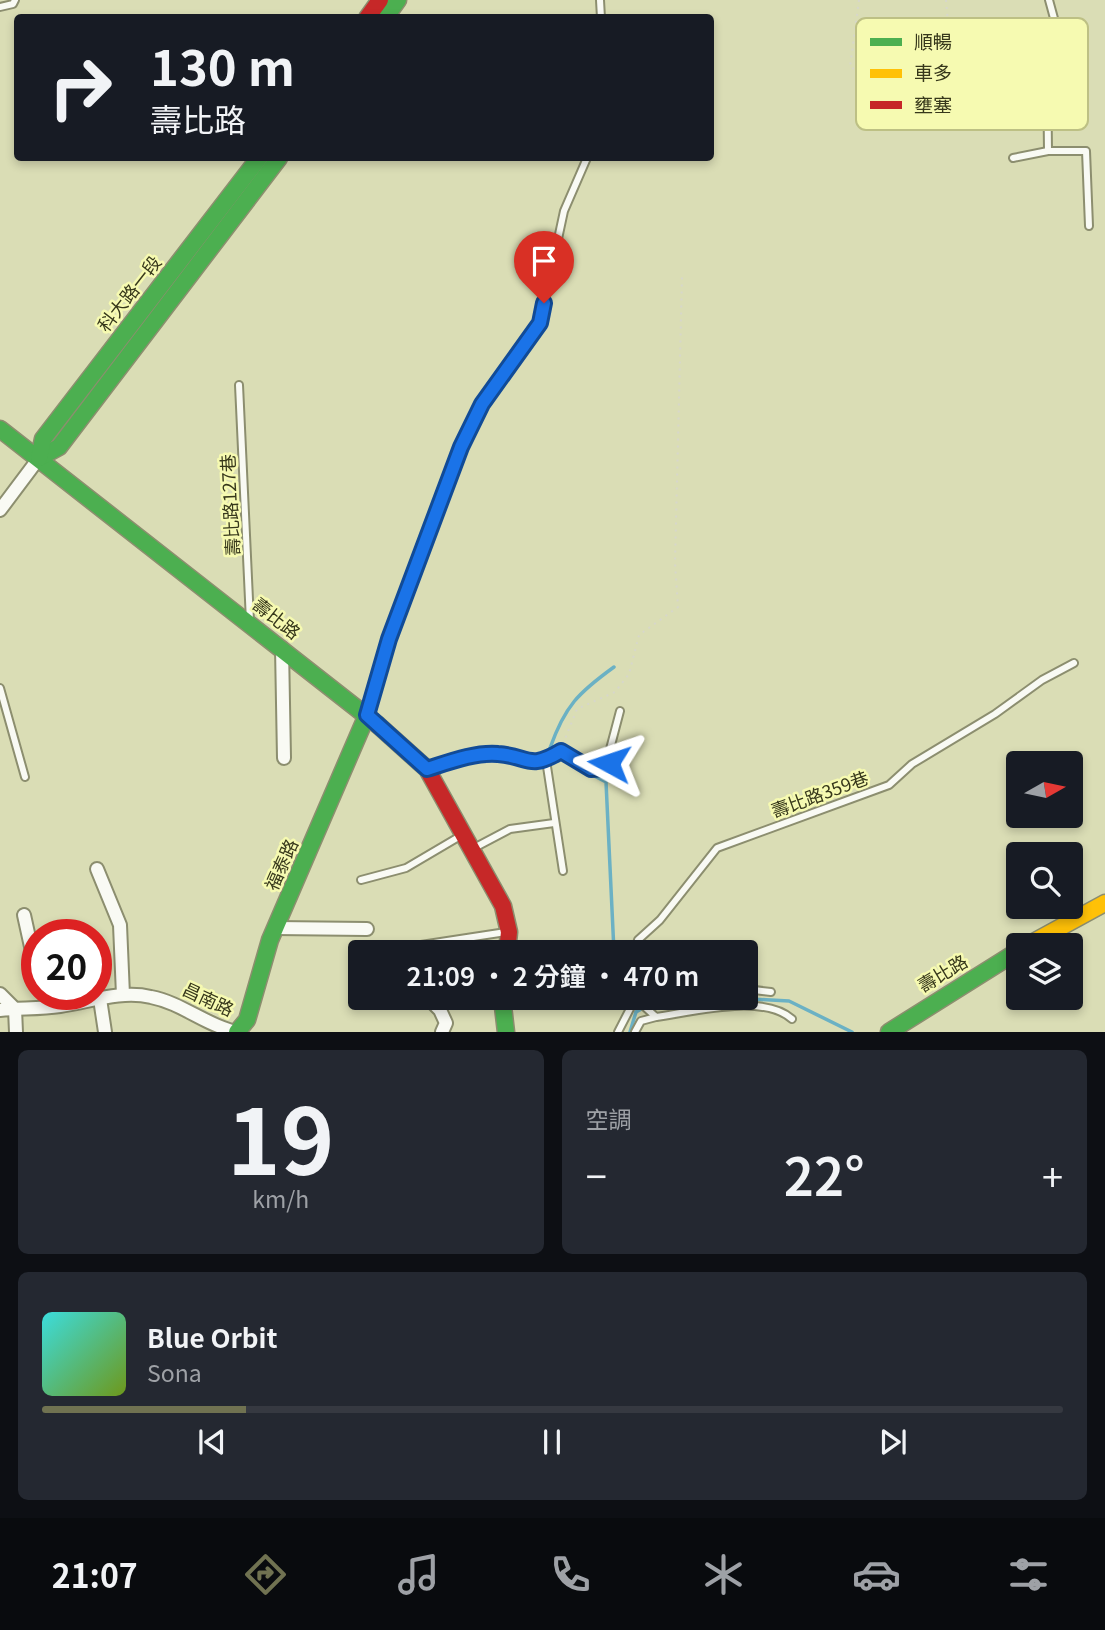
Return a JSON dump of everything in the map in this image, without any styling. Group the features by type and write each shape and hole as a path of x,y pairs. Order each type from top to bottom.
{"street":[{"name":"科大路一段","path":"38,458 43,439 257,161"},
{"path":"0,510 38,458 59,447 277,161"},
{"name":"壽比路","path":"0,429 367,715 427,769 503,906 508,940"},
{"path":"282,648 284,758"},
{"name":"福泰路","path":"236,1031 247,1020 254,986 275,928 367,715"},
{"path":"97,869 120,925 123,995"},
{"path":"1050,933 1105,903"},
{"path":"24,915 25,919"},
{"path":"275,928 368,929"},
{"name":"壽比路","path":"889,1031 1006,958"},
{"path":"0,994 15,1009 16,1031"},
{"name":"昌南路","path":"112,997 148,996 178,1004 218,1028 236,1031"},
{"name":"昌南路","path":"0,1010 21,1009"},
{"path":"102,1010 106,1031"},
{"path":"440,1010 446,1023 442,1031"},
{"path":"503,1010 506,1031"}],"lane":[{"path":"0,7 13,4 15,0"},
{"path":"1049,0 1054,18"},
{"path":"1048,130 1048,151"},
{"path":"1013,158 1048,151 1086,151 1089,226"},
{"path":"367,715 389,639 461,447 482,404 540,323 564,211 586,161"},
{"name":"壽比路127巷","path":"239,385 250,623"},
{"name":"壽比路359巷","path":"638,940 660,919 718,848 889,785 912,764 995,714 1042,680 1074,663"},
{"path":"0,688 25,777"},
{"path":"427,769 460,759 497,753 535,763 561,751 591,769 605,768 620,711"},
{"path":"546,760 563,871"},
{"path":"360,880 406,868 466,842 510,829 554,823"},
{"path":"455,940 509,932"},
{"path":"758,990 771,992"},
{"path":"635,1031 640,1021 721,1007 770,1007 782,1010 792,1019"},
{"path":"618,1031 630,1010"},
{"path":"645,1010 656,1017"}],"path":[{"path":"857,18 859,0"},
{"path":"946,0 948,18"},
{"path":"856,22 850,67 856,70"},
{"path":"561,751 577,709 615,692 629,674 639,635 678,607 675,563 682,277"}],"waterway":[{"path":"613,940 606,782 575,766 550,748 561,721 574,702 614,667"},
{"path":"636,1012 645,1007 731,998 789,1001 852,1032"},
{"path":"630,1032 636,1012"}],"traffic: fast":[{"path":"388,14 398,0"},
{"path":"39,458 43,439 257,161"},
{"path":"39,458 59,447 277,161"},
{"path":"0,429 378,725"},
{"path":"237,1032 247,1020 270,940 367,715"},
{"path":"889,1032 1006,959"},
{"path":"503,1010 506,1032"}],"traffic: slow":[{"path":"1050,933 1105,903"}],"traffic: jam":[{"path":"370,14 380,0"},
{"path":"378,725 427,769 503,906 508,940"}],"route":[{"path":"544,303 540,323 482,404 461,447 389,639 367,715 427,769 460,759 497,753 535,763 561,751 591,769 605,768 609,763"}]}
